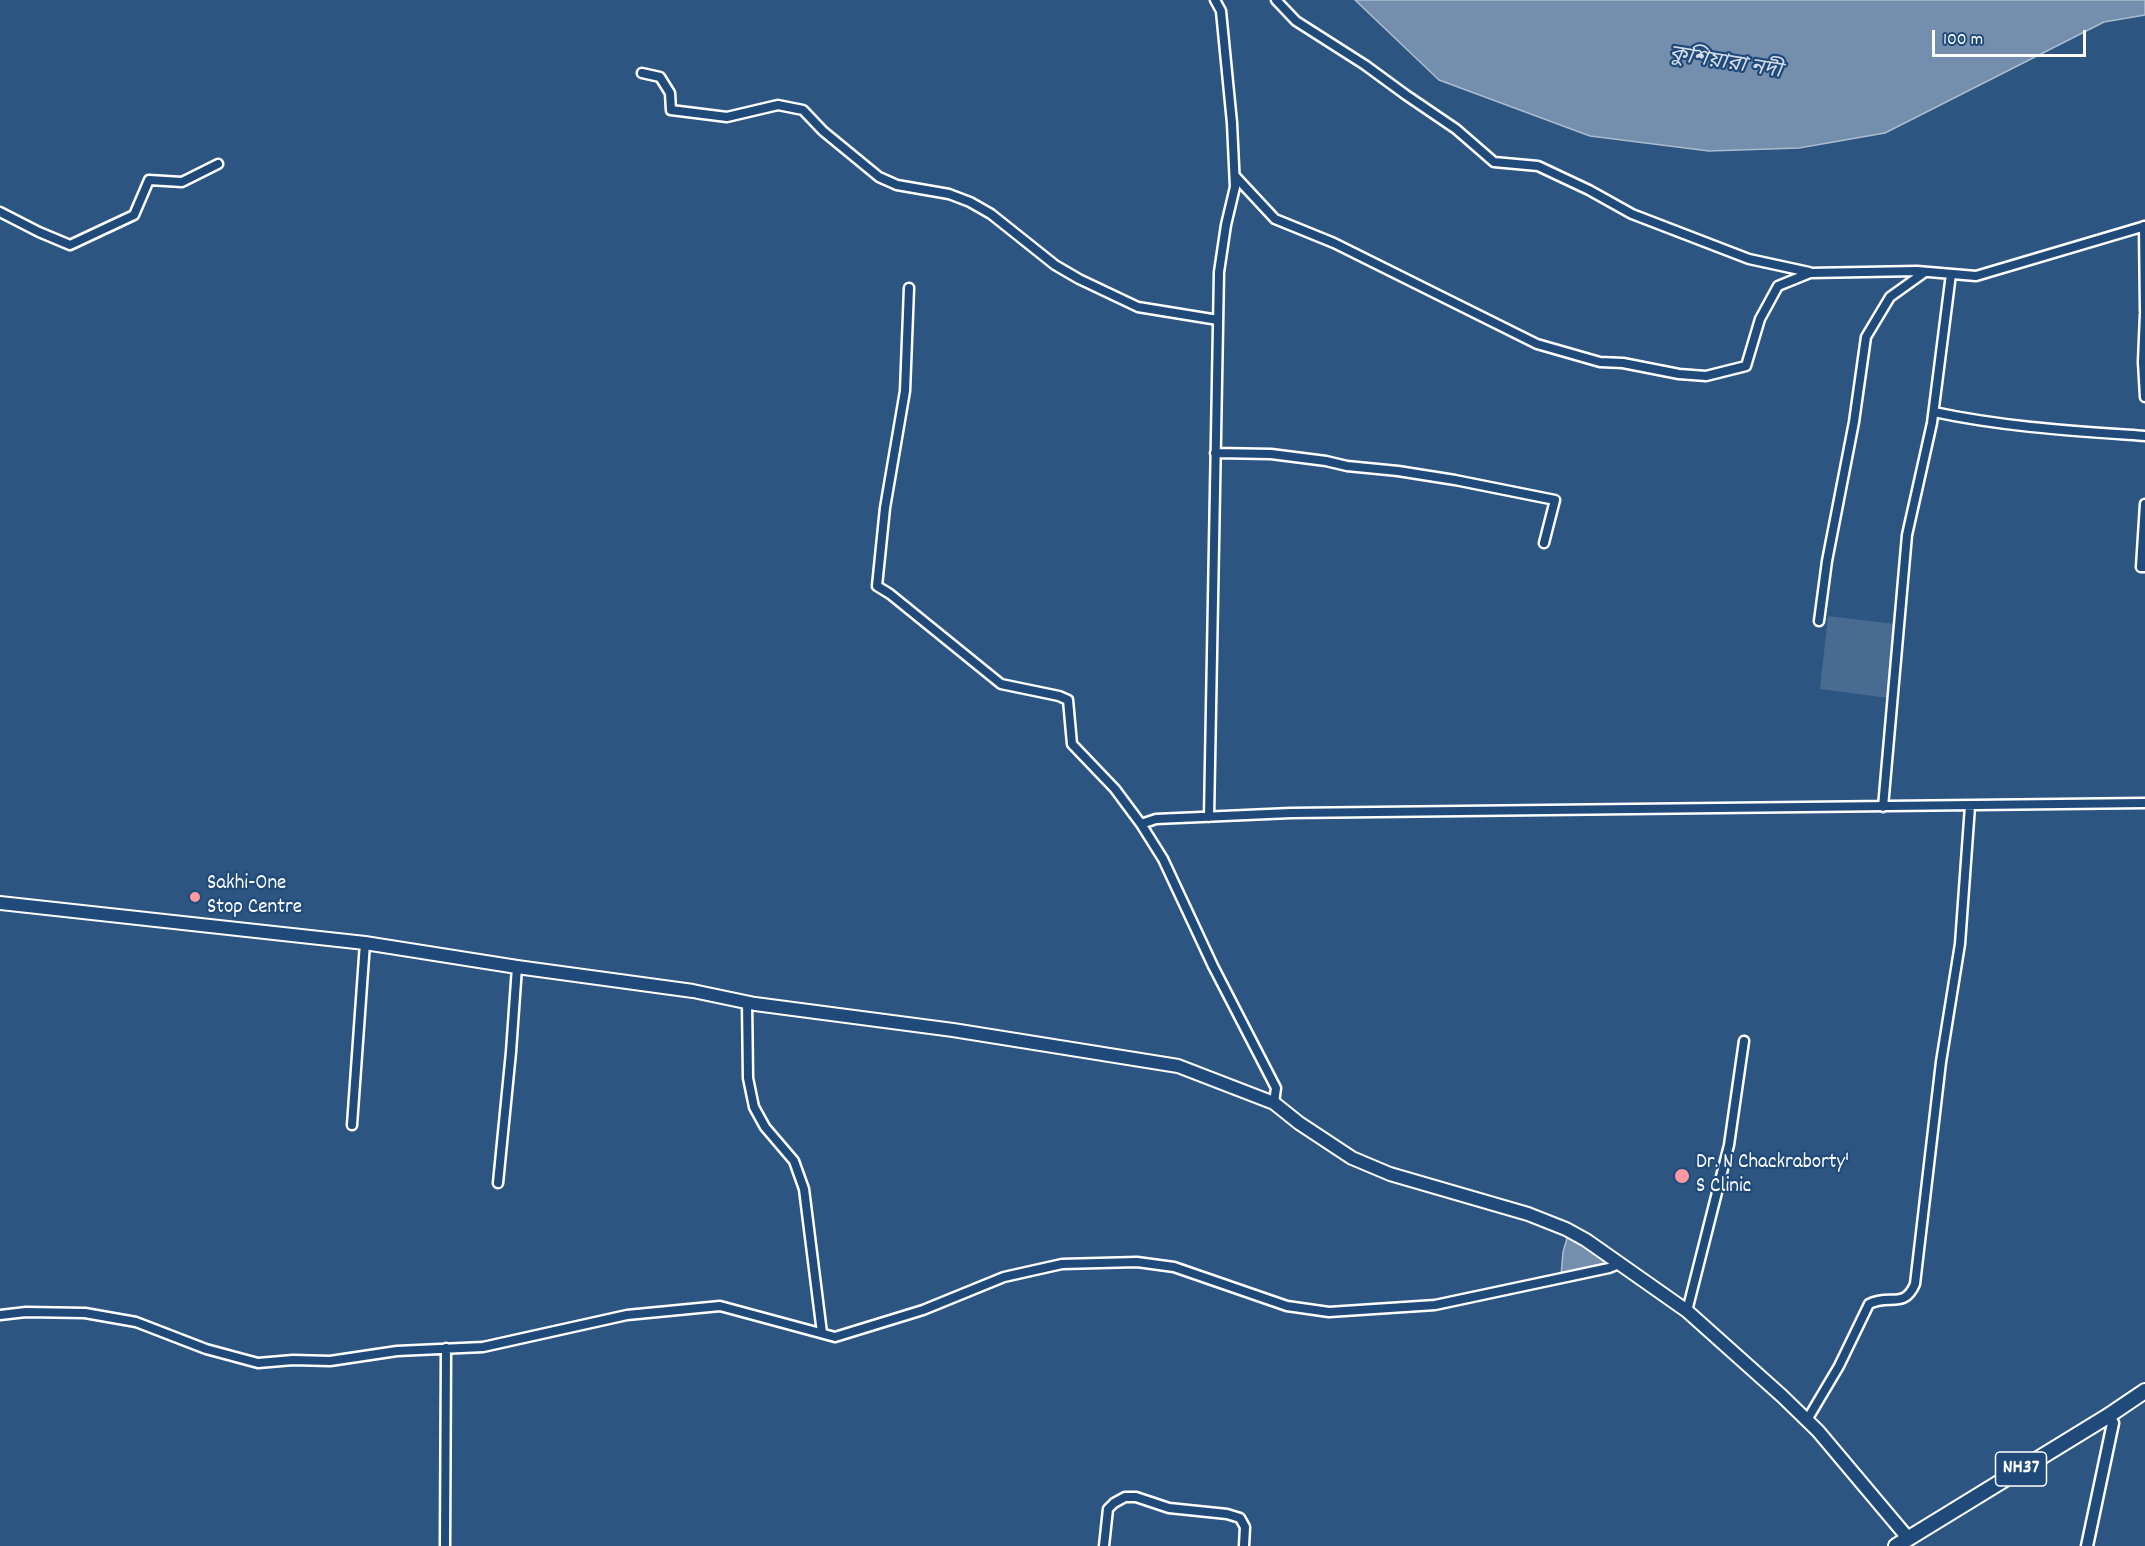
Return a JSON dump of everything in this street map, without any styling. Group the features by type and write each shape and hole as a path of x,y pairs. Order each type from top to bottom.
{"highway":[{"name":"NH37","path":"1902,1542 2145,1391"}],"main road":[{"path":"0,903 365,943 747,1002 953,1030 1178,1066 1274,1103 1299,1123 1352,1158 1390,1174 1528,1214 1566,1229 1621,1263 1687,1311 1807,1420 1902,1542"}],"street":[{"path":"1209,817 1219,272 1226,225 1235,187 1232,123 1221,11 1215,0"},
{"path":"1276,0 1296,21 1365,64 1456,129 1494,162 1538,166 1589,190 1632,214 1749,259 1810,273 1925,272 1976,276 2145,226 2143,362 2145,397"},
{"path":"642,73 660,77 670,93 671,110 727,117 778,105 803,110 823,131 879,177 897,185 949,194 970,202 991,214 1055,265 1079,279 1138,307 1218,320"},
{"path":"0,212 70,245 134,215 149,180 182,182 218,164"},
{"path":"1235,177 1275,219 1334,243 1537,344 1599,362 1623,363 1679,374 1706,376 1746,366 1760,319 1778,286 1810,273"},
{"path":"1819,621 1866,336 1890,297 1925,272"},
{"path":"1883,807 1907,535 1934,412 1951,274"},
{"path":"909,288 905,391 885,508 877,586 890,594 1000,684 1059,696 1068,700 1072,744 1114,789 1141,824 1163,859 1218,976 1276,1088 1274,1103"},
{"path":"1934,412 1971,420 2036,428 2145,436"},
{"path":"1215,453 1271,454 1326,460 1347,466 1455,480 1555,500 1544,543"},
{"path":"2145,504 2141,567 2145,567"},
{"path":"1141,824 1156,819 1291,813 2145,803"},
{"path":"1807,1420 1839,1366 1869,1304 1877,1299 1901,1299 1910,1294 1915,1284 1941,1062 1960,944 1970,806"},
{"path":"352,1125 365,943"},
{"path":"498,1184 517,967"},
{"path":"747,1002 748,1078 754,1107 765,1127 794,1161 804,1189 822,1333"},
{"path":"1687,1311 1729,1145 1744,1041"},
{"path":"0,1315 26,1312 85,1313 136,1322 206,1349 258,1363 293,1360 330,1361 397,1350 483,1347 627,1315 720,1306 835,1336 923,1311 1004,1277 1062,1264 1137,1262 1174,1267 1287,1306 1329,1312 1436,1305 1609,1269 1621,1263"},
{"path":"445,1546 446,1348"},
{"path":"2087,1546 2113,1423 2108,1416"},
{"path":"1104,1546 1108,1509 1125,1497 1136,1497 1169,1508 1227,1514 1240,1518 1245,1527 1244,1546"}],"shaded area":[{"path":"1828,616 1895,624 1888,698 1820,689"}],"water":[{"name":"কুশিয়ারা নদী","path":"1355,0 2145,0 2145,15 2104,22 1885,133 1799,148 1709,151 1590,136 1439,80"},
{"path":"1568,1235 1613,1262 1609,1266 1561,1276 1563,1252"}],"place":[{"name":"Sakhi-One Stop Centre","path":"195,897"},
{"name":"Dr. N Chackraborty' S Clinic","path":"1682,1176"}]}
